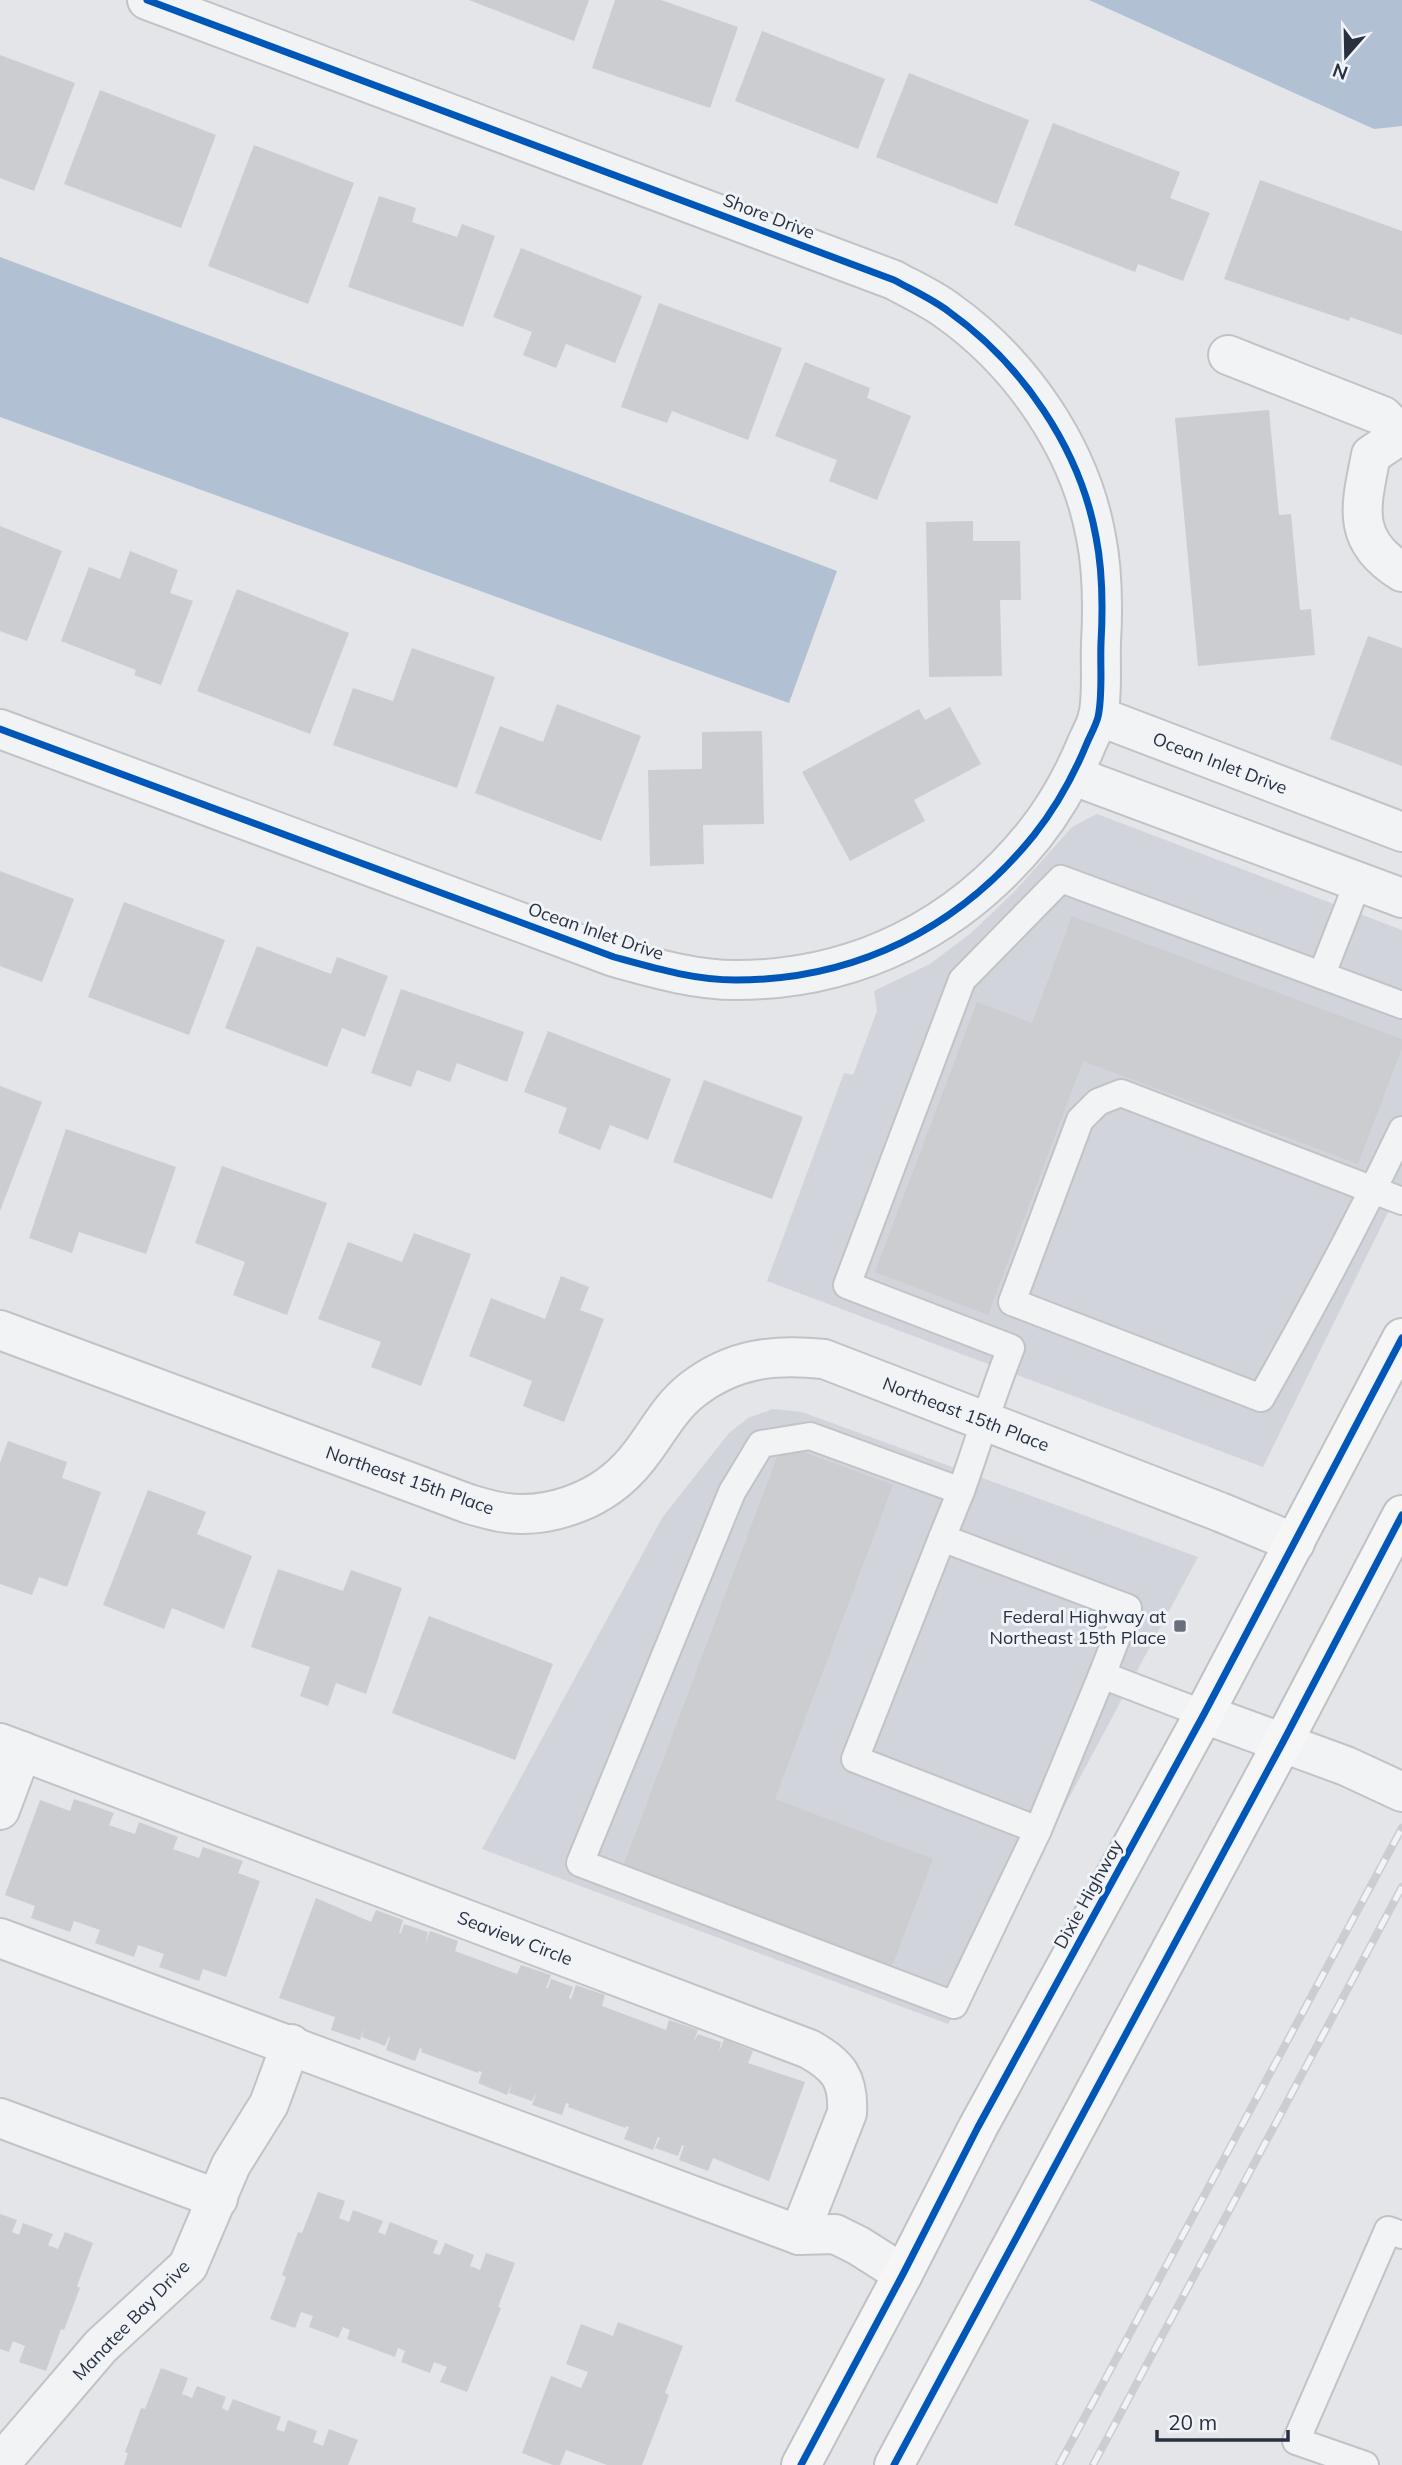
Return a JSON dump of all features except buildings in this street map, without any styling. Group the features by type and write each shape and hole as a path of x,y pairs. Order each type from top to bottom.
{"main road":[{"name":"Dixie Highway","path":"801,2465 978,2127 1205,1713 1402,1338"},
{"path":"894,2465 1283,1742 1402,1515"}],"street":[{"name":"Shore Drive","path":"147,0 894,280 948,310 994,349 1034,396 1066,449 1079,477 1096,535 1104,596 1098,716"},
{"path":"1228,355 1382,415 1401,434 1371,455 1362,502 1363,527 1384,561 1402,572"},
{"name":"Ocean Inlet Drive","path":"0,729 614,957 673,974 734,980 795,976 855,962 912,938 964,906 1009,865 1048,817 1074,776 1098,716 1402,832"},
{"path":"1074,776 1402,898"},
{"name":"Northeast 15th Place","path":"0,1330 469,1504 502,1512 537,1513 570,1505 602,1491 629,1469 667,1415 691,1391 720,1372 754,1360 789,1355 824,1359 1295,1543"},
{"path":"1205,1713 1346,1766 1402,1792"},
{"name":"Seaview Circle","path":"0,1810 11,1747 796,2044 827,2059 841,2074 848,2092 847,2113 799,2235"},
{"path":"0,1938 799,2235 835,2234 903,2274"},
{"name":"Manatee Bay Drive","path":"0,2464 101,2347 188,2266 231,2165 269,2104 290,2044"},
{"path":"0,2118 218,2199"}],"lane":[{"path":"1011,1348 847,1285 962,980 1061,879 1402,1005"},
{"path":"1322,974 1358,882"},
{"path":"1038,1830 855,1759 943,1538 986,1421 1011,1348 1013,1302 1080,1120 1098,1102 1121,1093 1402,1201"},
{"path":"1013,1302 1261,1398 1330,1276 1402,1130"},
{"path":"943,1538 1128,1608 1038,1830 954,2005 580,1863 732,1492 761,1444 810,1436 961,1491"},
{"path":"1102,1675 1205,1713"},
{"path":"1365,2465 1296,2441 1388,2230 1402,2235"}],"shaded area":[{"path":"1097,814 1402,930 1402,1184 1263,1467 767,1281 844,1073 853,1075 877,1011 874,991 930,964 971,933 1014,892 1072,827"},
{"path":"773,1409 802,1412 1198,1557 948,2024 482,1849 662,1518 729,1433 748,1418"}],"water":[{"path":"1089,0 1402,0 1402,126 1374,129"},
{"path":"0,257 837,571 789,703 0,417"}],"railway":[{"path":"1059,2465 1402,1828"},
{"path":"1093,2465 1402,1887"}],"cycle path":[{"path":"0,729 614,957 689,976 736,980 780,978 863,959 938,922 973,897 1005,868 1050,813 1076,768 1100,708 1101,576 1096,537 1076,471 1061,440 1023,382 975,332 948,311 894,280 147,0"},
{"path":"801,2465 978,2127 1204,1714 1402,1338"},
{"path":"894,2465 1283,1742 1402,1515"}],"place":[{"name":"Federal Highway at Northeast 15th Place","path":"1180,1626"}]}
